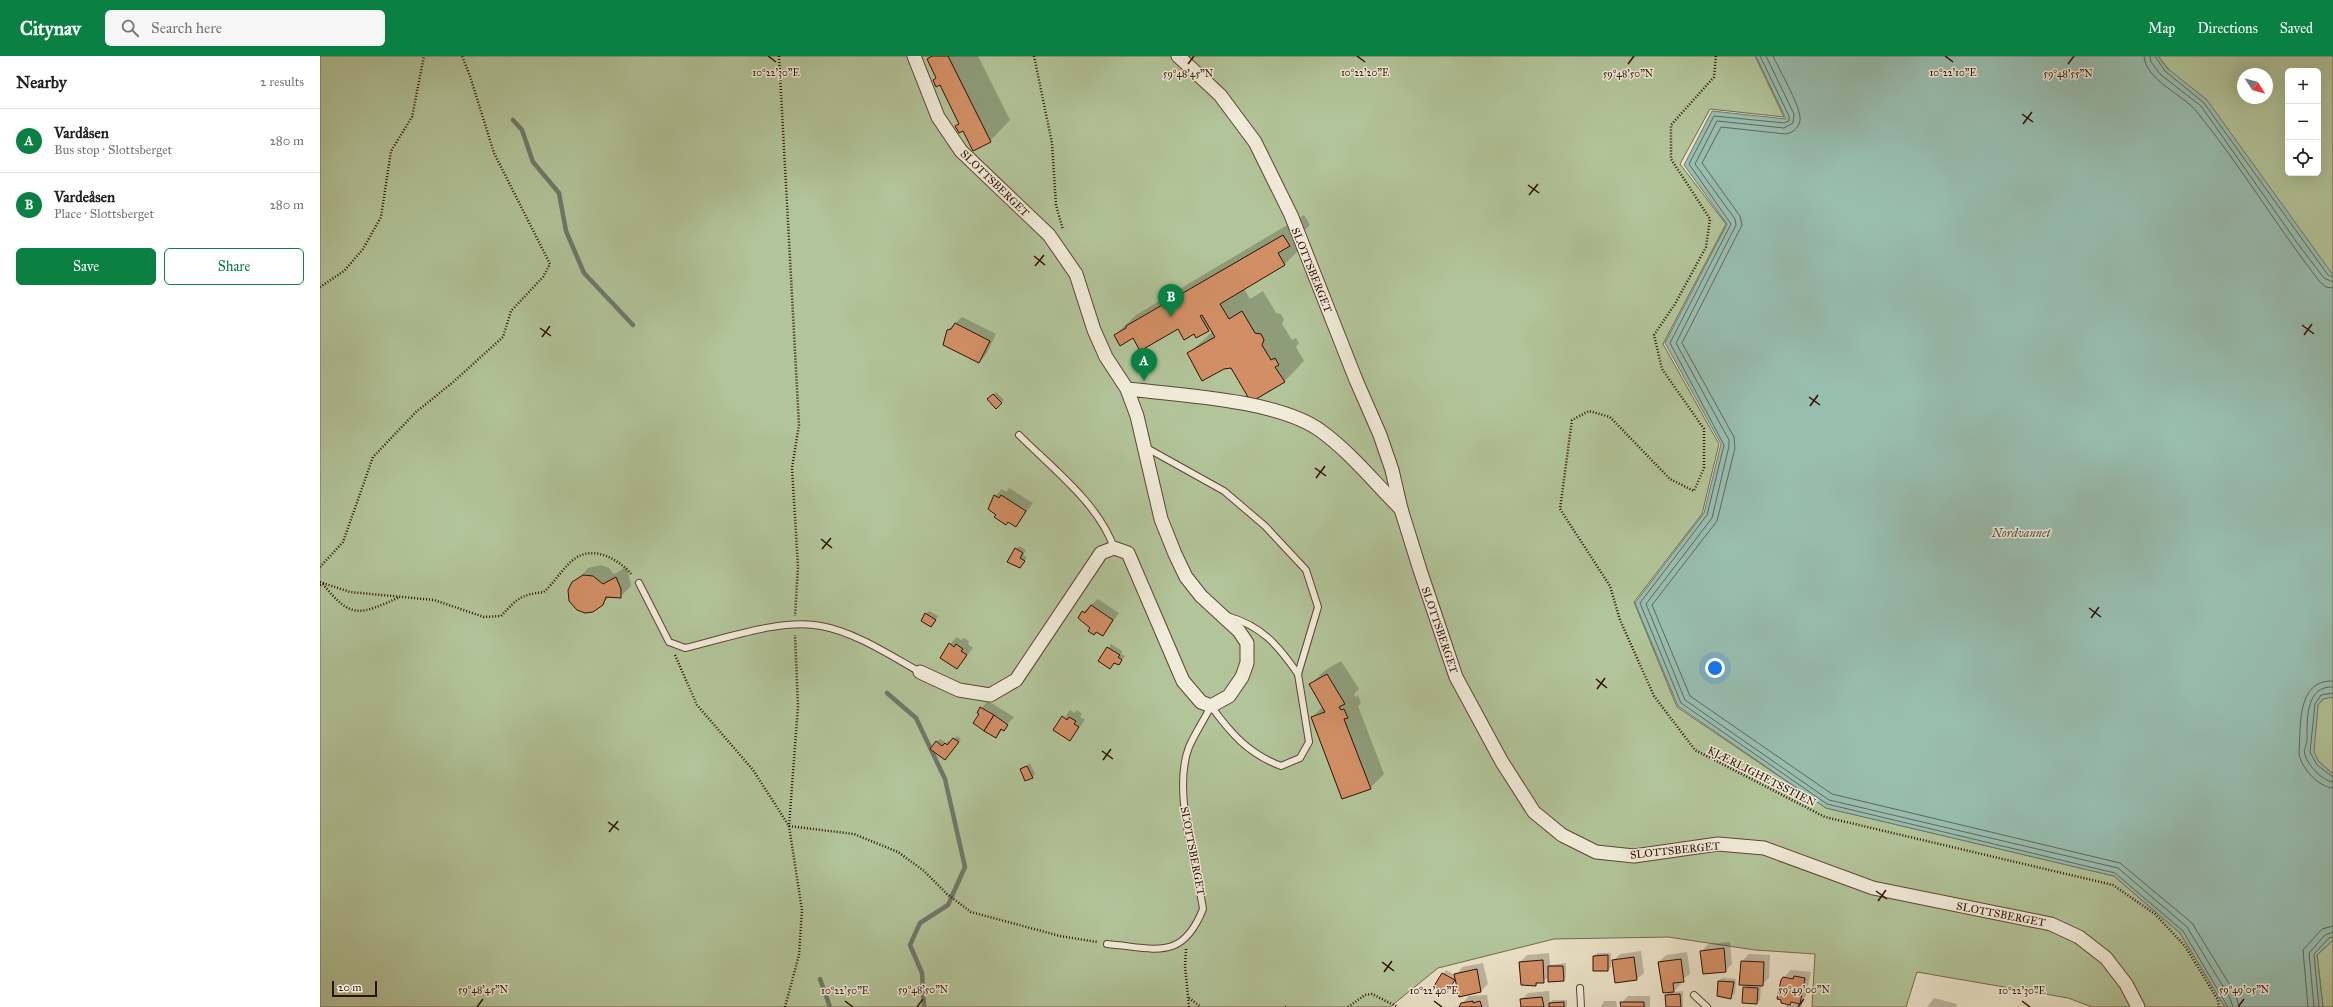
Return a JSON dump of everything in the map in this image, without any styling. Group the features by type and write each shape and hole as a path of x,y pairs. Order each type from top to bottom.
{"street":[{"name":"SLOTTSBERGET","path":"914,56 938,117 961,151 1049,235 1076,274 1094,330 1106,357 1127,389 1144,447 1161,519 1175,554 1186,577 1201,596 1239,631 1247,643 1247,663 1242,677 1229,696 1211,706 1201,702 1183,681 1136,568 1128,553 1114,548"},
{"name":"SLOTTSBERGET","path":"1178,56 1220,95 1256,142 1291,215 1356,380 1380,435 1392,470 1401,509 1456,677 1502,762 1534,812 1562,835 1596,852 1634,856 1718,844 1764,848 1874,888 2051,924 2078,937 2106,958 2126,984 2138,1007"},
{"name":"SLOTTSBERGET","path":"1127,389 1234,403 1290,414 1320,430 1401,509"},
{"path":"920,672 959,690 990,695 1016,680 1101,553 1114,548"}],"lane":[{"path":"1020,435 1095,511 1108,530 1114,548"},
{"name":"SLOTTSBERGET","path":"1144,447 1224,491 1265,526 1306,570 1318,606 1298,674 1309,742 1300,758 1281,766 1261,759 1228,730 1211,706 1189,747 1183,772 1182,796 1203,909 1197,924 1187,939"},
{"path":"639,583 669,642 685,648 795,623 822,626 862,641 920,672"},
{"name":"SLOTTSBERGET","path":"1220,614 1247,621 1264,634 1282,651 1298,674"},
{"path":"1107,944 1162,949 1174,947 1187,939"},
{"path":"1580,988 1580,1007"},
{"path":"1694,995 1707,1007"}],"path":[{"path":"320,287 344,271 363,249 381,217 391,151 412,117 424,56"},
{"path":"320,567 343,542 373,457 416,412 452,383 503,337 511,311 543,277 550,264 494,153 470,76 462,56"},
{"path":"779,56 799,425 792,468 798,567 795,623 798,706 789,826 802,910 799,955 785,1007"},
{"path":"1034,56 1052,143 1056,205 1064,232"},
{"name":"KJÆRLIGHETSSTIEN","path":"1716,56 1714,77 1671,125 1671,160 1710,220 1706,246 1676,304 1654,335 1662,369 1704,429 1704,468 1694,491 1670,479 1610,417 1589,411 1572,420 1560,509 1610,586 1620,620 1654,696 1695,750 1825,817 2113,885 2155,914 2185,946 2218,1000 2219,1007"},
{"path":"321,584 350,592 434,600 484,617 502,616 514,602 524,595 544,592 573,560 590,553 610,557 626,567 639,583"},
{"path":"321,584 338,603 354,610 369,610 401,597"},
{"path":"669,642 697,705 753,770 789,826"},
{"path":"789,826 854,834 898,852 924,871 947,894 971,912 1060,936 1107,944"},
{"path":"1187,939 1185,966 1189,1007"},
{"path":"1348,1007 1365,995 1372,994 1398,1007"},
{"path":"1189,997 1201,1007"}],"shaded area":[{"path":"320,56 1755,56 1784,117 1710,109 1680,164 1726,224 1663,344 1719,444 1702,514 1634,602 1677,707 1826,808 2114,876 2180,933 2225,1007 2092,1007 2068,998 1917,972 1906,1007 1812,1007 1815,954 1755,950 1668,937 1554,939 1438,968 1390,1007 320,1007"},
{"path":"2158,56 2333,56 2333,275"},
{"path":"2331,696 2333,697 2333,774 2319,762 2313,752 2318,705 2323,699"},
{"path":"2333,940 2333,1007 2323,1007 2317,955"}],"water":[{"name":"Nordvannet","path":"1756,56 2158,56 2167,68 2207,100 2333,275 2333,697 2323,699 2318,705 2314,752 2319,762 2333,774 2333,940 2317,955 2323,1007 2225,1007 2180,933 2114,876 1826,808 1678,706 1635,603 1704,513 1721,444 1665,343 1727,224 1684,165 1712,111 1786,119"}],"building":[{"path":"932,56 948,56 991,142 973,151 963,131 959,133 955,126 959,124 940,85 936,87 933,80 936,78 927,59"},
{"path":"1283,235 1290,246 1278,253 1285,265 1220,304 1229,319 1242,311 1255,333 1261,334 1264,340 1262,345 1271,360 1275,358 1279,365 1275,367 1285,382 1251,402 1231,368 1224,369 1202,381 1187,353 1215,337 1202,315 1200,316 1209,331 1196,338 1194,334 1184,340 1178,329 1140,351 1133,338 1120,346 1114,335 1126,328 1126,326"},
{"path":"955,323 990,341 979,363 943,345 947,330 951,329"},
{"path":"993,394 1002,403 996,409 987,399"},
{"path":"994,495 999,498 1001,495 1026,511 1016,527 1008,522 1006,525 994,517 996,515 988,509"},
{"path":"1015,548 1023,553 1020,558 1025,561 1020,568 1007,562"},
{"path":"583,575 593,576 603,584 616,577 621,589 621,598 606,597 603,605 593,612 585,613 577,610 569,601 568,590 572,582"},
{"path":"1091,605 1113,620 1103,636 1096,632 1094,635 1088,631 1090,628 1078,618 1082,611 1085,613"},
{"path":"925,613 936,620 931,627 921,621"},
{"path":"949,643 954,647 956,644 963,649 961,651 967,655 957,669 940,658"},
{"path":"1107,647 1120,655 1118,657 1122,660 1119,665 1114,663 1110,669 1098,661"},
{"path":"1327,674 1345,704 1339,707 1341,710 1344,709 1348,718 1344,719 1371,789 1342,799 1311,717 1325,712 1309,684"},
{"path":"980,707 994,715 984,731 973,723 979,714 977,713"},
{"path":"994,715 1008,725 1004,731 1001,729 996,738 984,731"},
{"path":"1062,716 1067,720 1069,717 1076,721 1074,724 1079,727 1070,741 1053,730"},
{"path":"953,738 959,742 945,760 930,749 936,741 942,746 945,743 947,745"},
{"path":"1027,766 1033,778 1025,781 1020,769"},
{"path":"1724,948 1726,972 1703,974 1700,951"},
{"path":"1608,955 1608,971 1593,971 1593,956"},
{"path":"1634,957 1637,980 1615,983 1612,960"},
{"path":"1681,959 1684,982 1673,983 1674,992 1663,993 1658,962"},
{"path":"1543,960 1544,983 1536,983 1536,986 1521,985 1519,962"},
{"path":"1741,961 1764,962 1763,986 1739,985"},
{"path":"1548,966 1563,966 1564,981 1548,982"},
{"path":"1477,969 1481,992 1459,997 1454,974"},
{"path":"1442,973 1455,980 1446,994 1434,986"},
{"path":"1794,976 1805,978 1800,1004 1791,1002 1790,1005 1781,1003 1781,1000 1777,999 1781,980 1783,977 1793,979"},
{"path":"1718,981 1734,982 1731,999 1717,996"},
{"path":"1743,987 1758,988 1757,1004 1742,1003"},
{"path":"1680,994 1681,1007 1666,1007 1665,995"},
{"path":"1542,997 1544,1007 1521,1007 1520,999"},
{"path":"1473,1001 1473,1003 1480,1001 1482,1007 1459,1007 1461,1003"},
{"path":"1564,1002 1564,1007 1549,1007 1549,1003"},
{"path":"1620,1002 1644,1002 1644,1007 1621,1007"}],"waterway":[{"path":"513,120 522,130 533,162 559,193 566,231 584,273 633,325"},
{"path":"887,693 916,718 945,779 965,867 948,905 920,923 910,945 922,973 924,1007"},
{"path":"820,979 830,1007"}],"place":[{"name":"Vardeåsen","path":"1171,317"},
{"name":"Vardåsen","path":"1144,381"}]}
